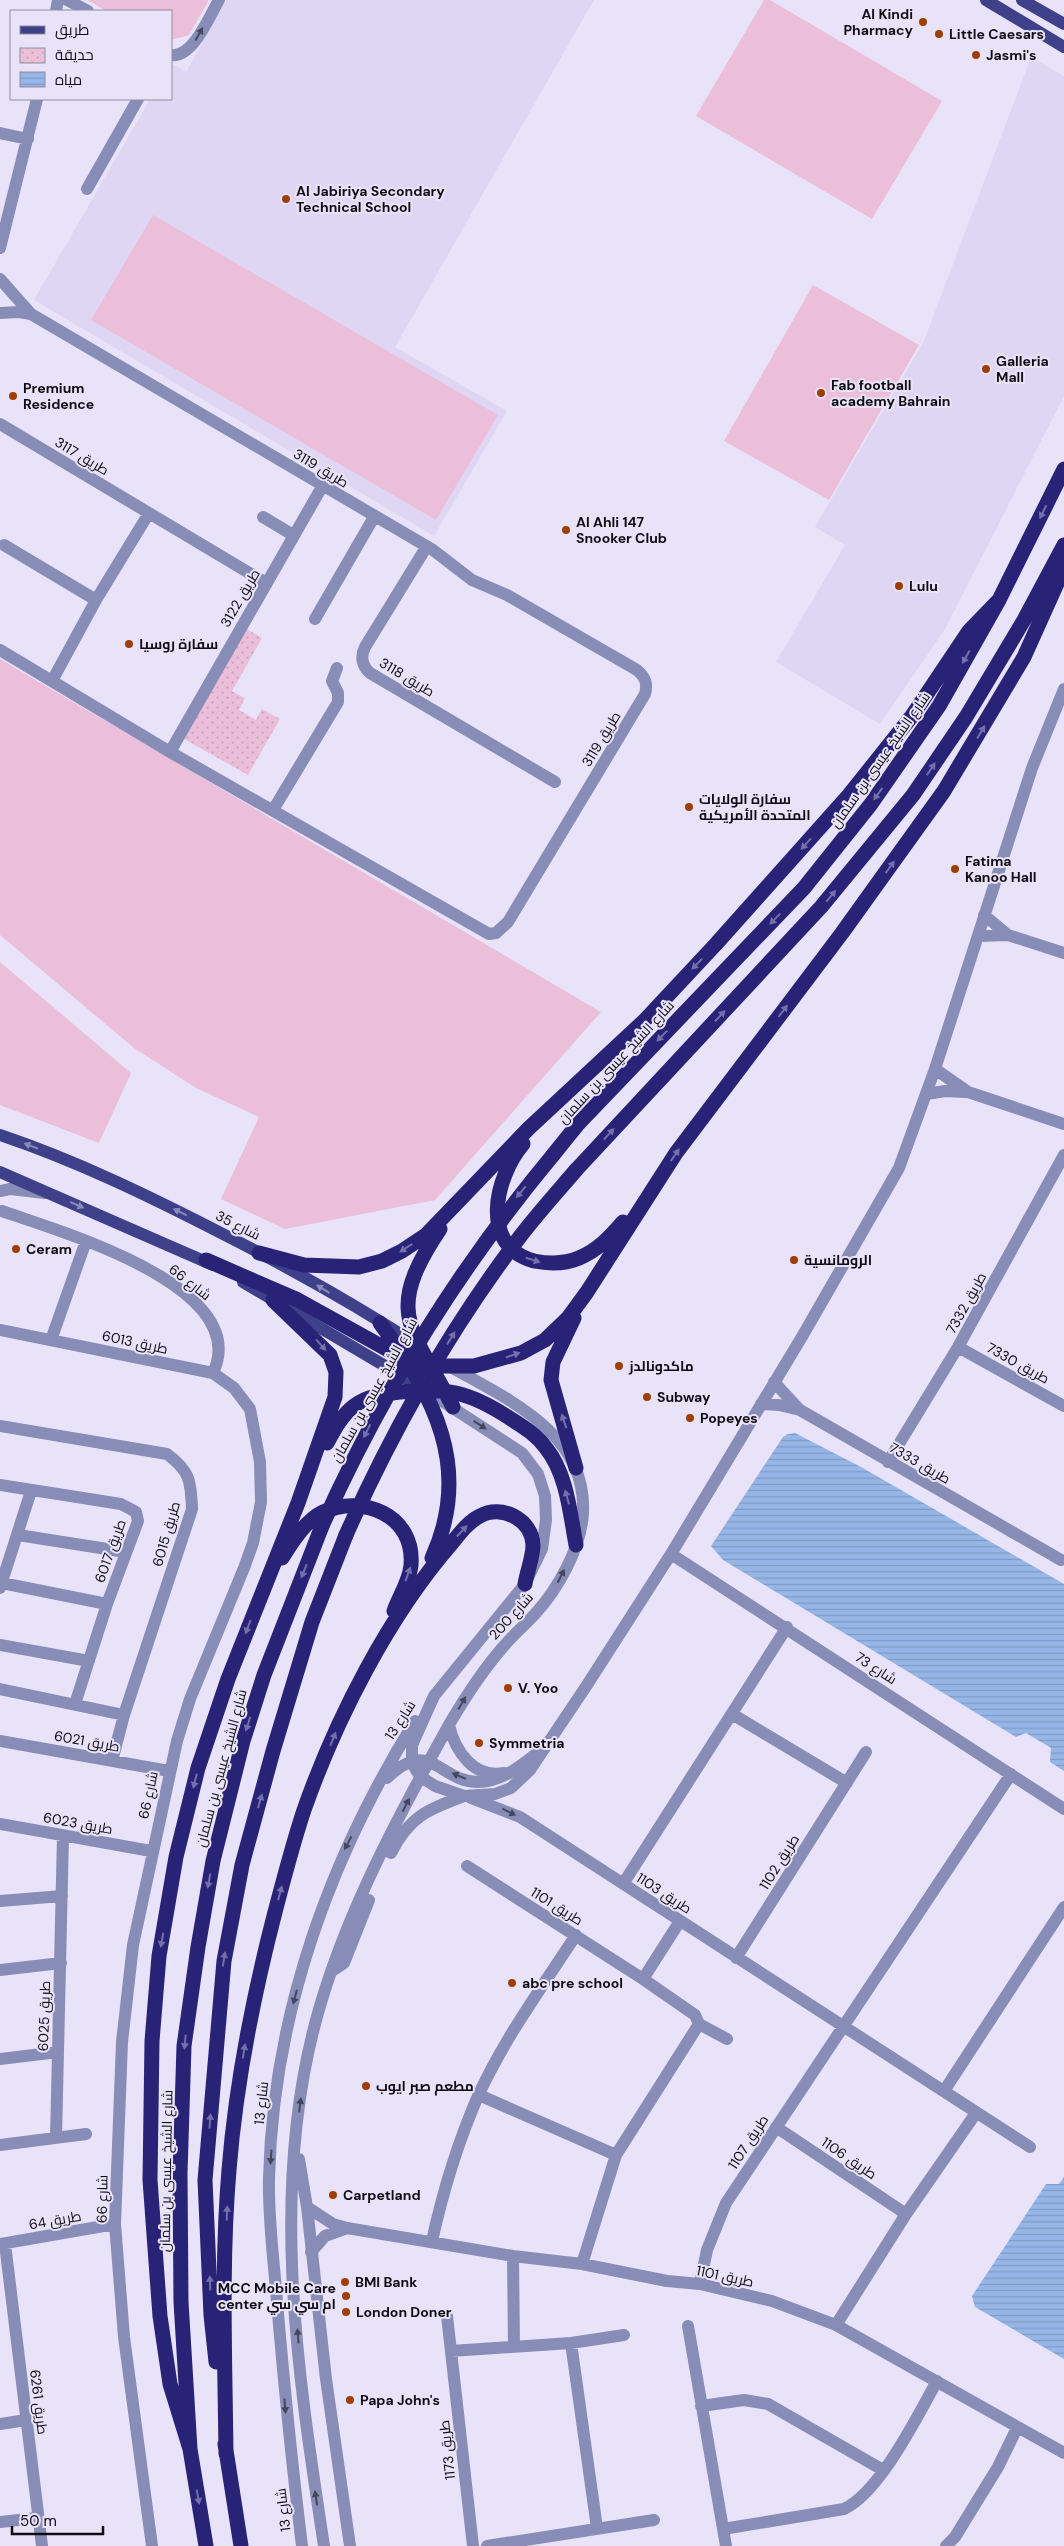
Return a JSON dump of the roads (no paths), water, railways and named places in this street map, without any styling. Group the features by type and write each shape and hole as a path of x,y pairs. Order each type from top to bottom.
{"highway":[{"name":"شارع الشيخ عيسى بن سلمان","path":"206,2546 190,2449 181,2302 180,2173 184,2046 198,1947 213,1861 243,1741 264,1675 322,1526 377,1412 444,1300 515,1200 578,1124 804,888 876,796 940,706 999,600 1064,469"},
{"path":"240,2546 226,2454 211,2315 206,2180 224,1962 242,1865 279,1732 312,1622 346,1535 402,1420 460,1323 522,1233 576,1170 821,907 884,832 913,795 966,717 1024,620 1064,545"},
{"path":"576,1468 550,1380 553,1362 561,1342 588,1292 676,1153 842,933 944,791 1024,657 1064,568"},
{"path":"259,1253 304,1265 359,1267 402,1251 426,1235 522,1135 644,1021 710,951 849,796 912,716 969,631 999,600"},
{"path":"566,1093 518,1151 502,1181 498,1221 503,1240 509,1248 531,1260 544,1263 578,1259 603,1244 648,1196"},
{"path":"453,1407 418,1346 409,1323 407,1297 414,1272 456,1205"},
{"path":"206,1260 298,1300 408,1361 429,1366 474,1366 529,1349 545,1340 568,1318 588,1292"},
{"path":"190,2449 170,2384 160,2316 151,2190 152,2040 158,1965 176,1857 198,1768 260,1595 298,1503 335,1397 336,1372 330,1355 320,1343 273,1300"},
{"path":"380,1323 408,1361 425,1390 436,1415 448,1460 449,1498 442,1536 420,1582"},
{"path":"298,1503 330,1437 342,1418 353,1406 379,1395 425,1390 460,1393 481,1400 525,1428 548,1450 561,1476 576,1545"},
{"path":"260,1595 287,1550 304,1528 321,1513 347,1504 375,1509 392,1517 404,1531 411,1565 385,1636"},
{"path":"226,2454 224,2308 229,2170 249,2017 304,1810 337,1729 385,1636 420,1582 465,1528 478,1516 492,1511 507,1513 521,1520 528,1531 533,1545 525,1584"}],"main road":[{"path":"986,0 1064,47"},
{"path":"1022,0 1064,24"},
{"name":"شارع 35","path":"0,1135 122,1183 259,1253 380,1323 449,1366"},
{"path":"0,1172 206,1260 425,1390"}],"street":[{"path":"68,0 86,10"},
{"path":"172,55 179,56 188,51 219,0"},
{"path":"0,248 28,139 36,100"},
{"path":"87,189 137,100"},
{"path":"0,133 28,139"},
{"path":"0,279 31,314"},
{"path":"0,313 19,312 31,314"},
{"name":"طريق 3119","path":"0,650 170,752 480,931 489,934 496,933 508,922 645,694 646,680 637,670 507,595 472,580 426,546 31,314"},
{"name":"طريق 3117","path":"0,424 266,583"},
{"name":"طريق 3122","path":"170,752 322,485"},
{"path":"52,681 96,600 149,513"},
{"path":"263,517 293,535"},
{"path":"315,619 374,517"},
{"path":"4,545 96,600"},
{"name":"طريق 3118","path":"426,546 365,647 362,656 364,666 370,673 555,782"},
{"path":"273,810 338,702 338,693 332,681 337,668"},
{"path":"332,1971 344,1963 371,1895 392,1850 407,1825 427,1810 464,1796 495,1794 511,1788 530,1770 671,1554 847,1263 899,1168 927,1094 1032,768 1064,689"},
{"path":"984,915 1008,935"},
{"path":"978,936 1008,935 1064,953"},
{"path":"935,1069 968,1092"},
{"path":"927,1094 945,1091 968,1092 1064,1124"},
{"name":"طريق 7332","path":"888,1462 958,1347 1064,1155"},
{"path":"0,1191 10,1189 50,1194"},
{"name":"شارع 66","path":"2,1211 86,1241 149,1270 178,1288 205,1313 217,1336 219,1356 213,1373 234,1388 250,1409 260,1462 261,1502 252,1543 244,1568 190,1699 169,1771 133,1945 122,2042 115,2224 124,2337 152,2546"},
{"path":"51,1340 86,1241"},
{"name":"طريق 6013","path":"0,1330 213,1373"},
{"name":"طريق 7330","path":"958,1347 1064,1406"},
{"name":"شارع 200","path":"421,1778 449,1725 476,1680 504,1644 543,1604 560,1580 576,1545 583,1516 582,1490 576,1468 563,1443 540,1422 449,1366"},
{"path":"774,1382 800,1410"},
{"name":"شارع 200","path":"412,1762 412,1745 434,1696 525,1584 542,1549 546,1520 545,1496 538,1474 522,1453 425,1390"},
{"name":"طريق 7333","path":"760,1404 779,1405 800,1410 1061,1560"},
{"name":"طريق 6015","path":"0,1426 166,1454 182,1466 191,1483 192,1509 124,1715 112,1761"},
{"name":"طريق 6017","path":"0,1485 121,1504 136,1512 138,1521 107,1604 75,1704"},
{"path":"31,1491 1,1586 107,1604"},
{"path":"18,1535 126,1552"},
{"name":"شارع 73","path":"671,1554 1064,1809"},
{"path":"623,1884 787,1628"},
{"path":"0,1645 89,1661"},
{"path":"0,1689 124,1715"},
{"name":"شارع 13","path":"302,2546 286,2415 270,2234 269,2177 276,2093 286,2033 311,1937 344,1851 415,1722 434,1696"},
{"path":"732,1714 847,1783"},
{"path":"449,1725 453,1740 462,1756 471,1765 482,1771 496,1774 514,1770"},
{"name":"طريق 6021","path":"0,1741 169,1771"},
{"path":"379,1785 396,1769 412,1762 430,1761 458,1777 477,1782 495,1780 514,1770 548,1744"},
{"name":"طريق 1102","path":"736,1958 866,1752"},
{"path":"412,1762 421,1778 442,1789 464,1796"},
{"path":"842,2026 1011,1774"},
{"path":"324,2546 304,2416 290,2239 301,2092 310,2045 332,1971 356,1907 421,1778"},
{"name":"طريق 1103","path":"464,1796 490,1803 520,1817 1030,2147"},
{"name":"طريق 6023","path":"0,1824 151,1851"},
{"name":"طريق 6025","path":"56,2138 63,1836"},
{"name":"طريق 1101","path":"467,1866 642,1979 695,2016 699,2024 727,2039"},
{"path":"0,1901 62,1896"},
{"path":"944,2091 1064,1907"},
{"path":"642,1979 680,1921"},
{"path":"432,2241 440,2205 479,2095 522,2016 576,1935"},
{"path":"0,1970 61,1963"},
{"path":"582,2264 616,2155 699,2024"},
{"name":"طريق 1107","path":"700,2284 707,2250 718,2218 842,2026"},
{"path":"0,2059 58,2052"},
{"path":"479,2095 616,2155"},
{"path":"836,2325 906,2214 976,2113"},
{"name":"طريق 1106","path":"776,2127 906,2214"},
{"path":"0,2145 86,2134"},
{"path":"296,2139 307,2207 311,2252 350,2546"},
{"name":"طريق 1101","path":"307,2207 333,2224 347,2228 514,2256 582,2264 667,2281 700,2284 772,2301 836,2325 1064,2454"},
{"name":"طريق 64","path":"2,2244 115,2224"},
{"path":"311,2252 325,2236 347,2228"},
{"name":"طريق 6261","path":"2,2244 42,2546"},
{"path":"514,2256 514,2346"},
{"name":"طريق 1173","path":"447,2316 473,2546"},
{"path":"0,2323 13,2321"},
{"path":"688,2326 726,2546"},
{"path":"451,2351 571,2343 624,2335"},
{"path":"571,2343 597,2528"},
{"path":"723,2529 844,2509 864,2497 912,2426 937,2382"},
{"path":"701,2406 744,2400 768,2404 883,2470"},
{"path":"0,2424 26,2420"},
{"path":"946,2546 955,2537 998,2467 1017,2428"},
{"path":"0,2522 37,2518"},
{"path":"487,2546 654,2520"}],"water":[{"path":"795,1433 861,1467 1064,1584 1064,1771 1050,1762 1051,1748 1026,1733 1016,1737 723,1560 711,1546 783,1437"},
{"path":"1064,2177 1064,2359 975,2307 972,2296 1046,2184 1059,2184"}],"place":[{"name":"Al Kindi Pharmacy","path":"923,22"},
{"name":"Little Caesars","path":"939,34"},
{"name":"Jasmi's","path":"976,55"},
{"name":"Al Jabiriya Secondary Technical School","path":"286,199"},
{"name":"Galleria Mall","path":"986,369"},
{"name":"Fab football academy Bahrain","path":"821,393"},
{"name":"Premium Residence","path":"13,396"},
{"name":"Al Ahli 147 Snooker Club","path":"566,530"},
{"name":"Lulu","path":"899,586"},
{"name":"سفارة روسيا","path":"129,644"},
{"name":"سفارة الولايات المتحدة الأمريكية","path":"689,807"},
{"name":"Fatima Kanoo Hall","path":"955,869"},
{"name":"Ceram","path":"16,1249"},
{"name":"الرومانسية","path":"794,1260"},
{"name":"ماكدونالدز","path":"619,1366"},
{"name":"Subway","path":"647,1397"},
{"name":"Popeyes","path":"690,1418"},
{"name":"V. Yoo","path":"508,1688"},
{"name":"Symmetria","path":"479,1743"},
{"name":"abc pre school","path":"512,1983"},
{"name":"مطعم صبر ايوب","path":"366,2086"},
{"name":"Carpetland","path":"333,2195"},
{"name":"BMI Bank","path":"345,2282"},
{"name":"MCC Mobile Care center ام سي سي","path":"346,2296"},
{"name":"London Doner","path":"346,2312"},
{"name":"Papa John's","path":"350,2400"}]}
